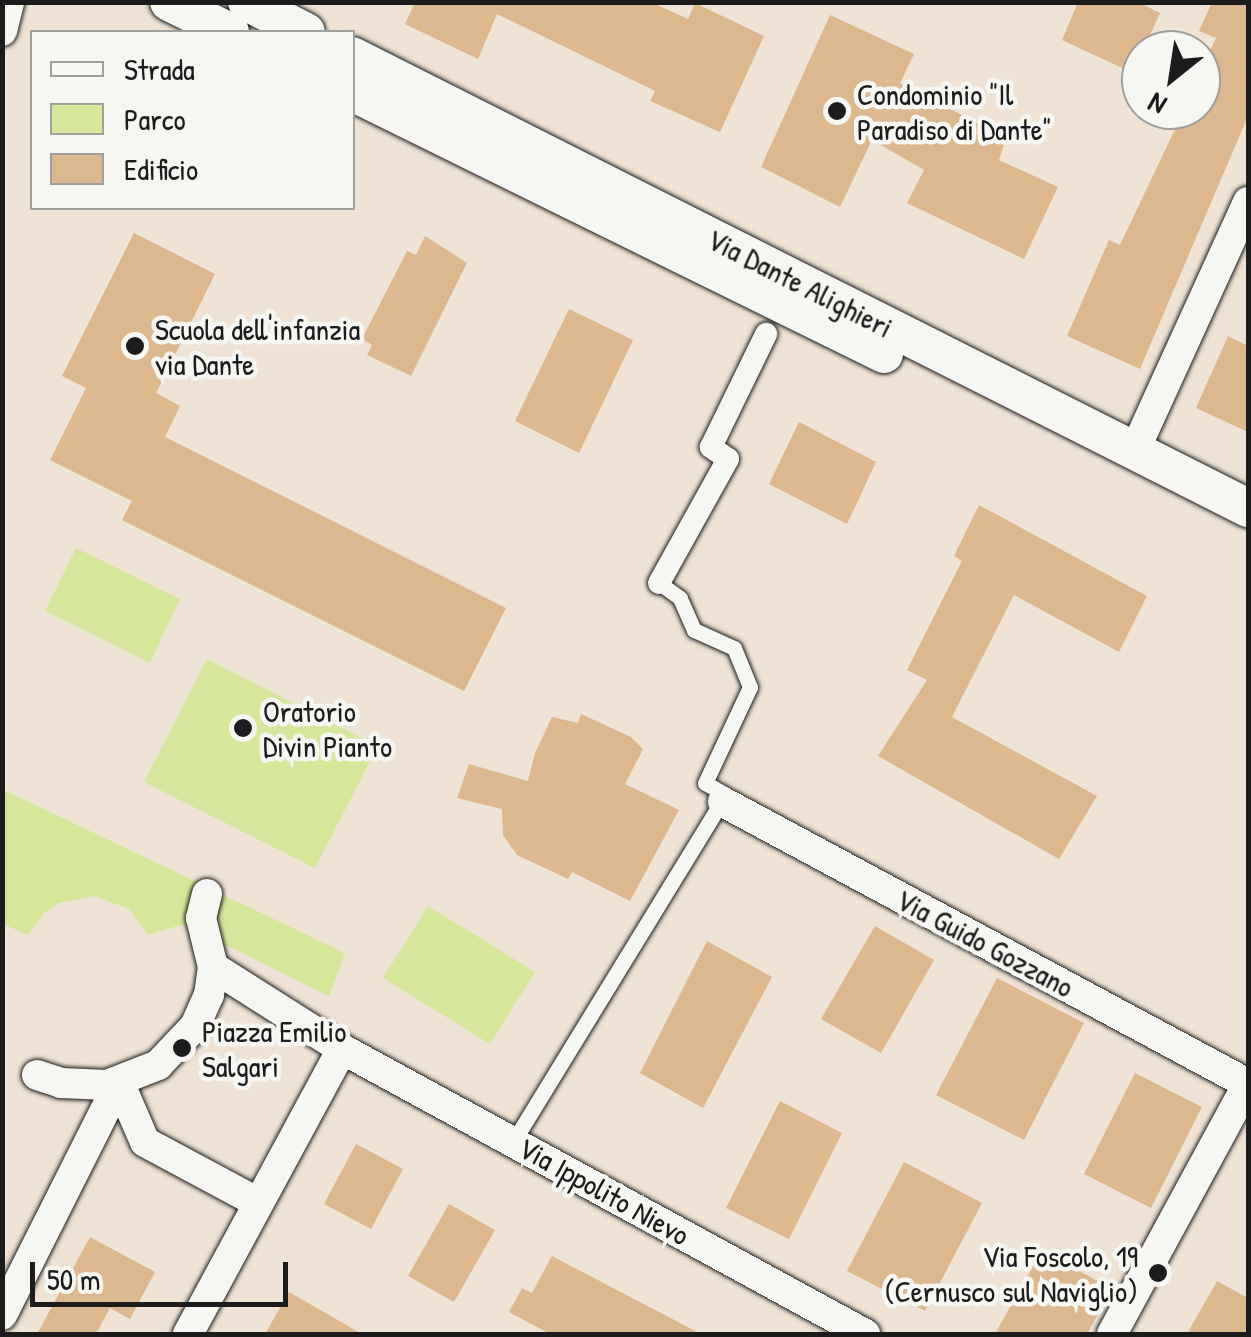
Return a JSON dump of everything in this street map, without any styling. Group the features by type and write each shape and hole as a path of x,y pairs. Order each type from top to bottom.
{"street":[{"path":"169,2 226,30"},
{"path":"247,2 302,30"},
{"name":"Via Dante Alighieri","path":"355,58 1248,508"},
{"name":"Via Dante Alighieri","path":"355,93 1248,534"},
{"path":"1134,452 1248,202"},
{"path":"659,583 728,459 711,447 766,334"},
{"name":"Via Guido Gozzano","path":"722,802 1248,1083"},
{"path":"37,1075 73,1085 119,1082 158,1065 187,1038 203,1010 213,966 201,918 207,894"},
{"path":"188,1334 342,1048 213,966"},
{"name":"Via Ippolito Nievo","path":"342,1048 865,1334"},
{"path":"119,1082 145,1142 259,1203"},
{"path":"2,1315 119,1082"},
{"path":"1112,1334 1248,1083"}],"lane":[{"path":"513,1142 726,795 705,783 750,688 734,648 694,630 680,598 659,583"}],"green space":[{"path":"76,548 180,599 150,663 45,611"},
{"path":"207,659 378,746 315,868 144,782"},
{"path":"2,789 345,953 329,996 184,924 148,935 129,909 95,896 58,903 44,913 28,935 3,924"},
{"path":"428,906 535,972 490,1044 383,978"}],"building":[{"path":"415,2 651,2 688,19 695,3 764,36 720,132 650,101 655,91 497,14 478,59 405,24"},
{"path":"1078,2 1138,2 1160,13 1152,30 1121,30 1121,67 1062,40"},
{"path":"1212,2 1248,2 1248,116 1140,369 1067,336 1109,240 1120,245 1175,130 1221,130 1221,30 1199,30"},
{"path":"830,15 914,54 900,83 1006,138 999,160 1058,187 1024,259 907,203 924,170 872,140 840,207 761,167"},
{"path":"134,233 215,274 156,393 180,406 165,437 506,608 464,691 122,520 132,501 50,460 86,388 62,376"},
{"path":"425,236 467,263 411,376 367,355 372,345 362,339 407,251 416,255"},
{"path":"569,309 633,340 579,453 515,421"},
{"path":"1228,336 1248,346 1248,432 1196,408"},
{"path":"799,422 876,462 847,524 769,484"},
{"path":"979,505 1147,596 1119,652 1014,595 952,717 1097,796 1059,859 878,756 927,680 907,670 962,561 954,556"},
{"path":"581,714 631,737 643,749 625,784 679,810 630,901 572,872 568,879 517,855 503,835 502,809 457,798 469,764 528,781 535,753 552,717 578,723"},
{"path":"875,926 934,960 881,1053 821,1019"},
{"path":"707,941 772,977 703,1108 640,1073"},
{"path":"997,978 1084,1023 1024,1140 936,1095"},
{"path":"1135,1073 1202,1107 1151,1208 1084,1174"},
{"path":"780,1101 842,1133 789,1239 726,1208"},
{"path":"356,1144 403,1169 371,1229 324,1204"},
{"path":"904,1162 982,1203 925,1311 847,1271"},
{"path":"449,1204 495,1230 454,1302 408,1276"},
{"path":"90,1237 155,1272 130,1319 110,1308 96,1334 37,1334"},
{"path":"1042,1250 1112,1289 1087,1334 995,1334"},
{"path":"552,1256 701,1334 550,1334 509,1312 522,1288 532,1293"},
{"path":"1217,1281 1248,1298 1248,1334 1187,1334"},
{"path":"289,1292 362,1334 265,1334"}],"place":[{"name":"Condominio \"Il Paradiso di Dante\"","path":"837,111"},
{"name":"Scuola dell'infanzia via Dante","path":"135,346"},
{"name":"Oratorio Divin Pianto","path":"243,728"},
{"name":"Piazza Emilio Salgari","path":"182,1048"},
{"name":"Via Foscolo, 19 (Cernusco sul Naviglio)","path":"1158,1273"}]}
